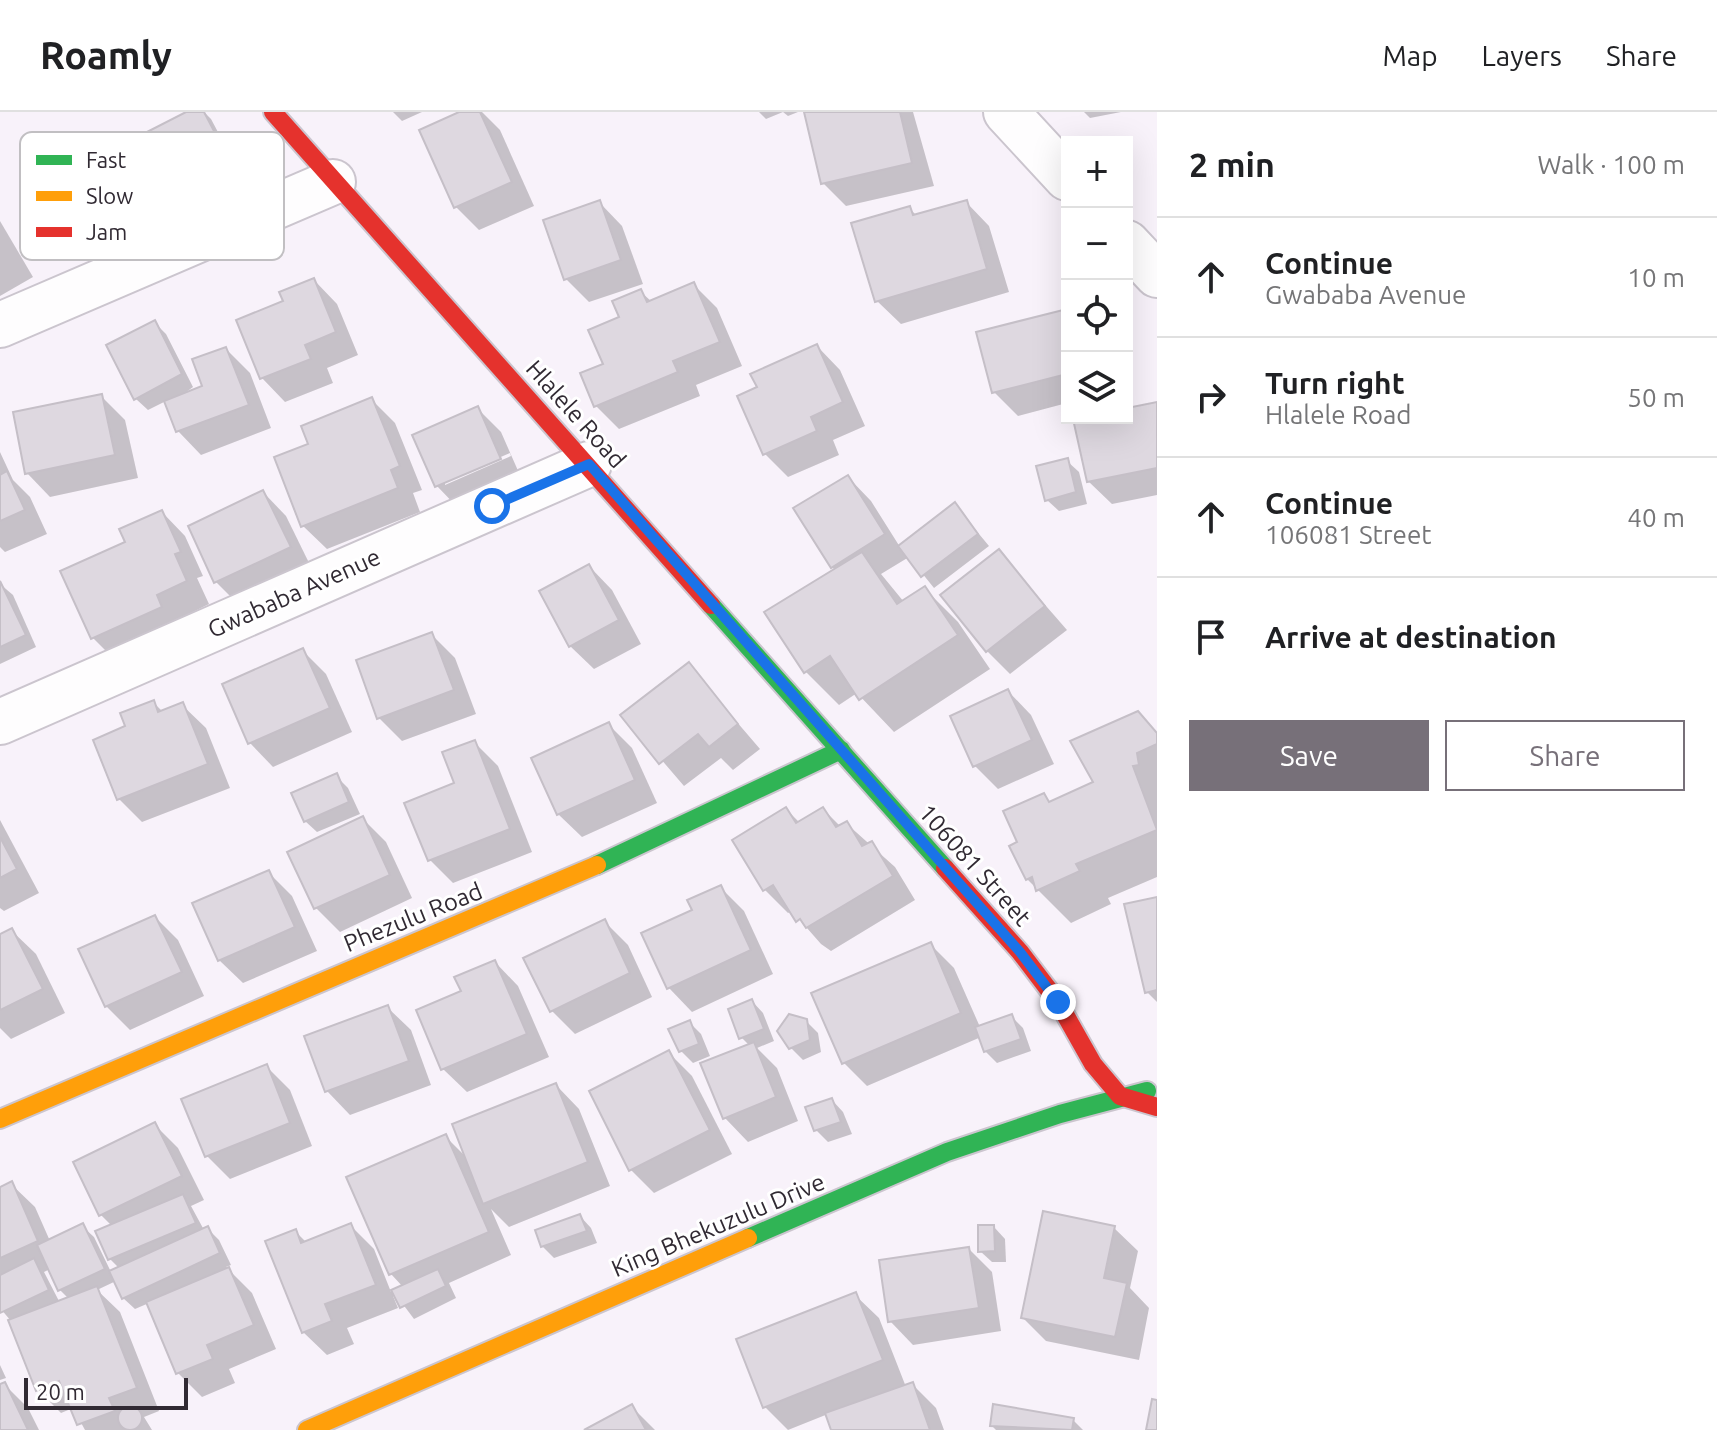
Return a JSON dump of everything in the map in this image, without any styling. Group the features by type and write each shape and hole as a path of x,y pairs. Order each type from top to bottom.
{"street":[{"name":"Hlalele Road","path":"273,112 841,750"},
{"path":"1006,112 1061,172"},
{"path":"284,203 333,182"},
{"path":"1133,249 1157,275"},
{"path":"0,325 151,260"},
{"name":"Gwababa Avenue","path":"0,722 589,464"},
{"name":"106081 Street","path":"841,750 1020,952 1058,1002 1093,1064 1120,1096"},
{"name":"Phezulu Road","path":"0,1119 210,1027 556,884 841,750"},
{"name":"King Bhekuzulu Drive","path":"307,1430 947,1152 1120,1096 1157,1089"},
{"path":"1120,1096 1157,1107"}],"building":[{"path":"186,112 204,112 214,132 147,132"},
{"path":"459,112 480,112 512,182 454,208 419,130"},
{"path":"804,112 900,112 912,163 821,184"},
{"path":"600,200 621,260 564,280 543,220"},
{"path":"967,200 987,269 875,302 851,223 910,206 913,215"},
{"path":"314,278 336,332 305,345 311,359 260,379 236,320 283,301 279,292"},
{"path":"694,282 720,342 673,361 678,372 594,407 580,373 603,364 588,330 619,317 612,301 641,289 647,302"},
{"path":"1061,311 1061,376 992,393 976,332"},
{"path":"155,320 182,374 134,400 106,345"},
{"path":"817,344 843,402 811,417 817,431 763,455 737,396 757,387 750,374"},
{"path":"226,347 249,405 176,432 164,401 202,386 192,359"},
{"path":"102,394 115,455 25,474 13,412"},
{"path":"372,397 400,466 391,470 398,488 301,527 274,457 308,444 301,426"},
{"path":"1157,402 1157,468 1087,482 1074,424 1133,424 1133,407"},
{"path":"478,406 501,459 435,487 412,435"},
{"path":"1068,458 1076,492 1045,501 1036,466"},
{"path":"7,471 25,510 0,521 0,475"},
{"path":"848,475 885,534 831,568 793,508"},
{"path":"263,490 291,547 214,583 188,526"},
{"path":"955,502 978,534 921,577 898,546"},
{"path":"162,510 181,552 175,554 187,581 157,595 162,607 91,639 60,571 125,542 119,529"},
{"path":"999,549 1045,606 986,652 940,595"},
{"path":"862,552 897,604 925,586 958,635 859,700 830,656 804,673 764,612"},
{"path":"589,564 619,620 569,647 539,591"},
{"path":"0,581 26,635 0,647"},
{"path":"432,632 454,690 377,719 356,660"},
{"path":"303,648 330,708 248,744 222,684"},
{"path":"689,662 738,724 709,747 698,734 659,764 620,715"},
{"path":"1008,689 1032,740 973,767 950,716"},
{"path":"154,700 158,712 183,702 208,764 117,800 93,740 125,726 120,713"},
{"path":"1138,711 1157,733 1157,744 1137,753 1139,765 1133,766 1157,830 1076,864 1080,871 1036,891 1032,877 1026,880 1009,846 1017,842 1003,811 1044,793 1049,802 1093,782 1070,741"},
{"path":"609,722 635,780 557,815 531,758"},
{"path":"475,740 510,829 428,861 404,803 454,783 442,752"},
{"path":"337,773 349,802 304,822 291,793"},
{"path":"786,807 796,823 823,807 836,827 847,821 862,846 872,841 893,876 806,928 800,919 796,922 773,885 763,891 732,840"},
{"path":"363,816 390,875 314,909 287,852"},
{"path":"0,837 17,869 0,878"},
{"path":"269,870 295,927 218,961 192,903"},
{"path":"721,885 751,950 667,989 641,933 692,910 687,900"},
{"path":"1157,897 1157,990 1145,993 1124,904"},
{"path":"155,915 182,972 105,1007 78,949"},
{"path":"605,919 630,973 550,1012 523,958"},
{"path":"12,928 43,989 0,1010 0,934"},
{"path":"931,942 961,1013 842,1064 811,993"},
{"path":"495,960 527,1034 441,1070 416,1010 461,991 454,977"},
{"path":"752,999 764,1029 739,1039 728,1009"},
{"path":"388,1005 409,1061 325,1092 304,1036"},
{"path":"789,1014 807,1019 810,1040 789,1049 777,1031"},
{"path":"1012,1014 1021,1039 984,1052 975,1027"},
{"path":"690,1020 699,1044 679,1052 668,1029"},
{"path":"754,1042 776,1097 723,1119 700,1063"},
{"path":"669,1050 710,1130 629,1171 589,1091"},
{"path":"267,1064 290,1123 205,1157 181,1099"},
{"path":"556,1083 588,1162 483,1204 452,1124"},
{"path":"832,1098 841,1122 814,1131 805,1107"},
{"path":"155,1122 182,1176 99,1216 73,1162"},
{"path":"446,1134 489,1232 389,1275 346,1177"},
{"path":"12,1181 38,1241 0,1258 0,1187"},
{"path":"183,1194 196,1223 108,1260 95,1231"},
{"path":"1043,1211 1115,1226 1104,1278 1127,1283 1115,1337 1021,1318"},
{"path":"580,1214 587,1231 541,1247 535,1230"},
{"path":"83,1223 105,1269 58,1291 37,1245"},
{"path":"351,1223 376,1285 325,1304 332,1321 302,1333 265,1241 296,1229 301,1243"},
{"path":"978,1225 994,1225 995,1251 978,1252"},
{"path":"208,1226 220,1253 122,1299 109,1271"},
{"path":"969,1247 979,1308 888,1322 879,1260"},
{"path":"34,1258 49,1290 0,1313 0,1275"},
{"path":"229,1267 254,1325 207,1345 213,1359 176,1374 146,1302"},
{"path":"438,1269 446,1286 400,1308 391,1290"},
{"path":"97,1286 137,1388 109,1398 115,1411 77,1425 59,1381 36,1391 8,1320"},
{"path":"856,1292 883,1360 763,1408 736,1339"},
{"path":"5,1382 28,1430 0,1430 0,1384"},
{"path":"913,1382 930,1430 831,1430 825,1413"},
{"path":"1152,1399 1157,1400 1157,1430 1146,1430"},
{"path":"632,1404 646,1430 584,1430"},
{"path":"993,1404 1074,1418 1072,1430 990,1426"},
{"path":"130,1406 139,1409 142,1418 139,1427 130,1430 121,1427 118,1418 121,1409"}],"traffic: fast":[{"path":"711,605 945,868"},
{"path":"597,865 841,750"},
{"path":"748,1238 947,1152 1060,1114 1147,1091"}],"traffic: slow":[{"path":"0,1119 597,865"},
{"path":"307,1430 748,1238"}],"traffic: jam":[{"path":"273,112 711,605"},
{"path":"945,868 1020,952 1058,1002 1093,1064 1120,1096 1157,1107"}],"route":[{"path":"492,506 589,464 1020,952 1058,1002"}]}
